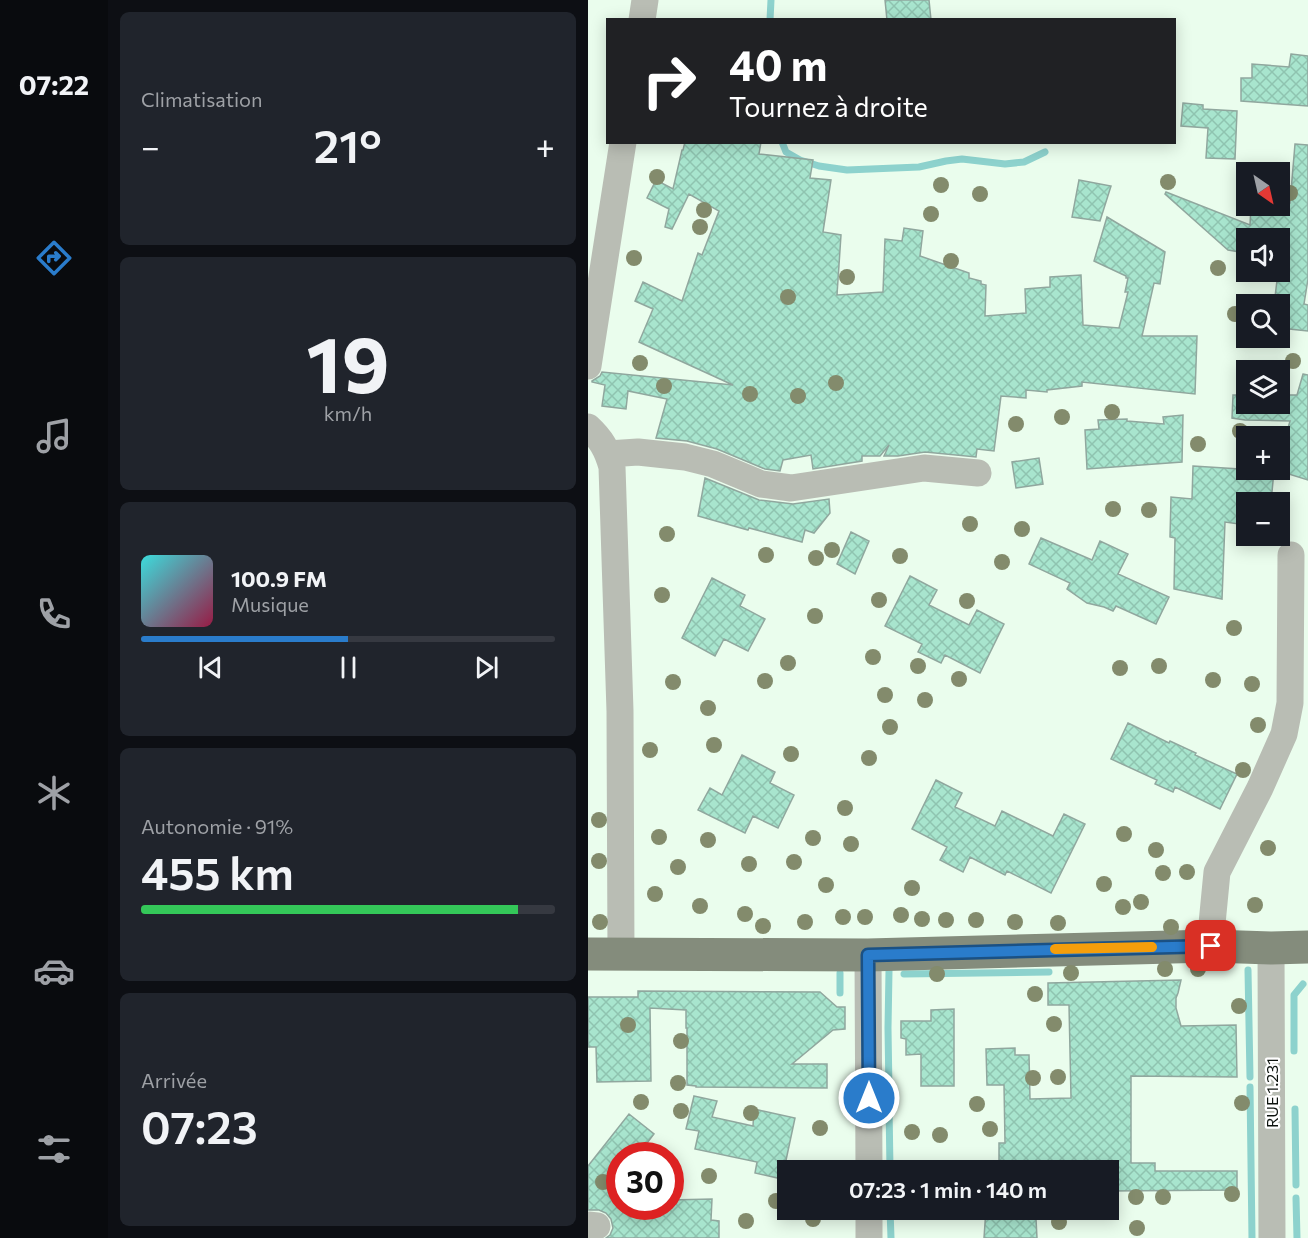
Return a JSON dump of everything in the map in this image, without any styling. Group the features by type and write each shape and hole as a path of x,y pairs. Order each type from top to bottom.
{"main road":[{"path":"588,954 868,955 1211,946 1308,947"}],"street":[{"path":"642,18 645,0"},
{"path":"588,366 623,144"},
{"path":"588,427 599,437 612,467 620,711 621,954"},
{"path":"608,454 638,452 685,458 713,464 761,484 791,488 924,468 978,473"},
{"path":"1211,946 1217,872 1260,788 1284,734 1290,703 1291,555"},
{"name":"RUE 1.231","path":"1271,948 1272,1238"},
{"path":"868,955 869,1160"},
{"path":"869,1220 869,1238"}],"building":[{"path":"885,0 929,0 931,18 887,18"},
{"path":"1291,54 1308,56 1308,106 1241,101 1241,78 1252,78 1252,64 1289,67"},
{"path":"1183,103 1203,105 1203,109 1237,111 1235,159 1206,158 1208,128 1181,126"},
{"path":"684,144 761,144 759,154 813,160 810,178 831,180 823,232 841,235 837,295 883,292 885,239 902,241 904,228 923,231 920,256 969,273 969,278 986,285 985,316 1026,313 1025,289 1050,287 1050,277 1081,275 1083,325 1119,328 1128,292 1125,292 1128,278 1094,261 1107,217 1165,252 1160,284 1154,283 1142,336 1197,336 1195,394 1082,382 1082,386 1047,390 1047,392 1026,390 1026,398 1001,396 994,451 977,449 976,457 925,452 884,456 889,445 880,456 862,456 862,461 813,469 811,455 783,460 780,471 765,469 717,449 687,441 656,438 667,399 628,391 626,409 602,406 605,385 592,381 602,372 733,385 639,342 653,309 635,301 643,282 682,301 698,253 702,255 719,211 689,194 672,229 665,227 669,209 647,198 656,180 673,189"},
{"path":"1295,144 1308,145 1308,279 1304,304 1308,305 1308,331 1290,329 1290,294 1275,294 1277,282 1290,282 1290,228 1236,228 1236,251 1228,250 1165,194 1166,192 1250,225 1250,216 1290,216"},
{"path":"1079,180 1111,186 1100,221 1072,217"},
{"path":"1303,374 1308,375 1308,480 1290,474 1290,421 1232,418 1233,395 1236,395 1236,414 1290,414 1290,395 1297,395"},
{"path":"1183,415 1182,462 1087,469 1085,430 1099,429 1098,420 1127,419 1127,421 1164,424 1163,417"},
{"path":"1039,458 1043,484 1016,488 1012,462"},
{"path":"1193,466 1236,469 1236,480 1273,480 1272,492 1236,492 1236,524 1225,522 1222,599 1174,589 1175,538 1170,537 1171,497 1192,499"},
{"path":"705,478 759,500 793,504 829,499 830,513 814,533 805,530 802,542 698,516"},
{"path":"851,532 869,541 855,574 837,564"},
{"path":"1041,538 1092,560 1100,541 1128,554 1118,574 1169,597 1156,624 1116,606 1113,611 1087,603 1067,589 1070,583 1029,564"},
{"path":"910,576 937,590 929,605 969,625 977,610 1004,624 980,673 945,655 941,663 918,652 922,644 885,626"},
{"path":"712,578 745,595 740,606 765,619 748,651 724,639 715,656 682,638"},
{"path":"1128,723 1237,774 1220,809 1175,787 1173,792 1155,784 1157,780 1111,759"},
{"path":"742,755 775,772 770,783 794,795 778,828 753,816 745,833 698,810 710,788 722,795"},
{"path":"936,780 962,793 955,807 995,826 1002,811 1053,836 1064,814 1085,824 1051,893 1007,871 1005,875 970,857 963,872 940,860 947,847 912,829"},
{"path":"1181,980 1176,1008 1181,1026 1236,1025 1237,1077 1131,1076 1131,1163 1155,1163 1155,1171 1237,1171 1237,1190 1119,1191 1119,1160 999,1160 999,1143 1005,1143 1004,1085 987,1085 986,1049 1015,1048 1015,1055 1029,1055 1030,1099 1071,1098 1069,1005 1048,1005 1048,983"},
{"path":"638,991 820,992 837,1007 845,1007 845,1029 833,1030 792,1064 827,1064 827,1088 696,1087 687,1085 686,1010 650,1008 651,1081 597,1082 596,1047 588,1047 588,997 638,997"},
{"path":"954,1009 954,1086 921,1086 921,1054 906,1055 906,1039 901,1038 901,1021 931,1021 931,1010"},
{"path":"694,1096 717,1101 712,1117 753,1126 754,1109 795,1118 786,1160 777,1160 777,1178 755,1173 757,1162 695,1149 699,1131 686,1129"},
{"path":"629,1114 654,1134 648,1142 607,1142"},
{"path":"606,1143 606,1213 599,1210 588,1210 588,1166"},
{"path":"712,1199 711,1220 719,1221 719,1238 606,1238 613,1228 611,1220 684,1220 684,1200"},
{"path":"985,1220 1036,1220 1037,1238 984,1238"}],"waterway":[{"path":"770,18 771,0"},
{"path":"783,144 786,152 800,160 819,166 847,170 919,167 962,159 1005,164 1024,162 1045,152"},
{"path":"1248,970 1250,1077"},
{"path":"889,971 889,1092"},
{"path":"904,974 1049,972"},
{"path":"840,973 840,993"},
{"path":"1294,1051 1294,995 1303,984"},
{"path":"1250,1087 1252,1238"},
{"path":"889,1105 890,1160"},
{"path":"1295,1109 1296,1185"},
{"path":"1296,1198 1297,1238"},
{"path":"890,1220 891,1238"}],"slow traffic":[{"path":"1055,949 1152,947"}],"route":[{"path":"869,1098 868,955 1211,946"}]}
